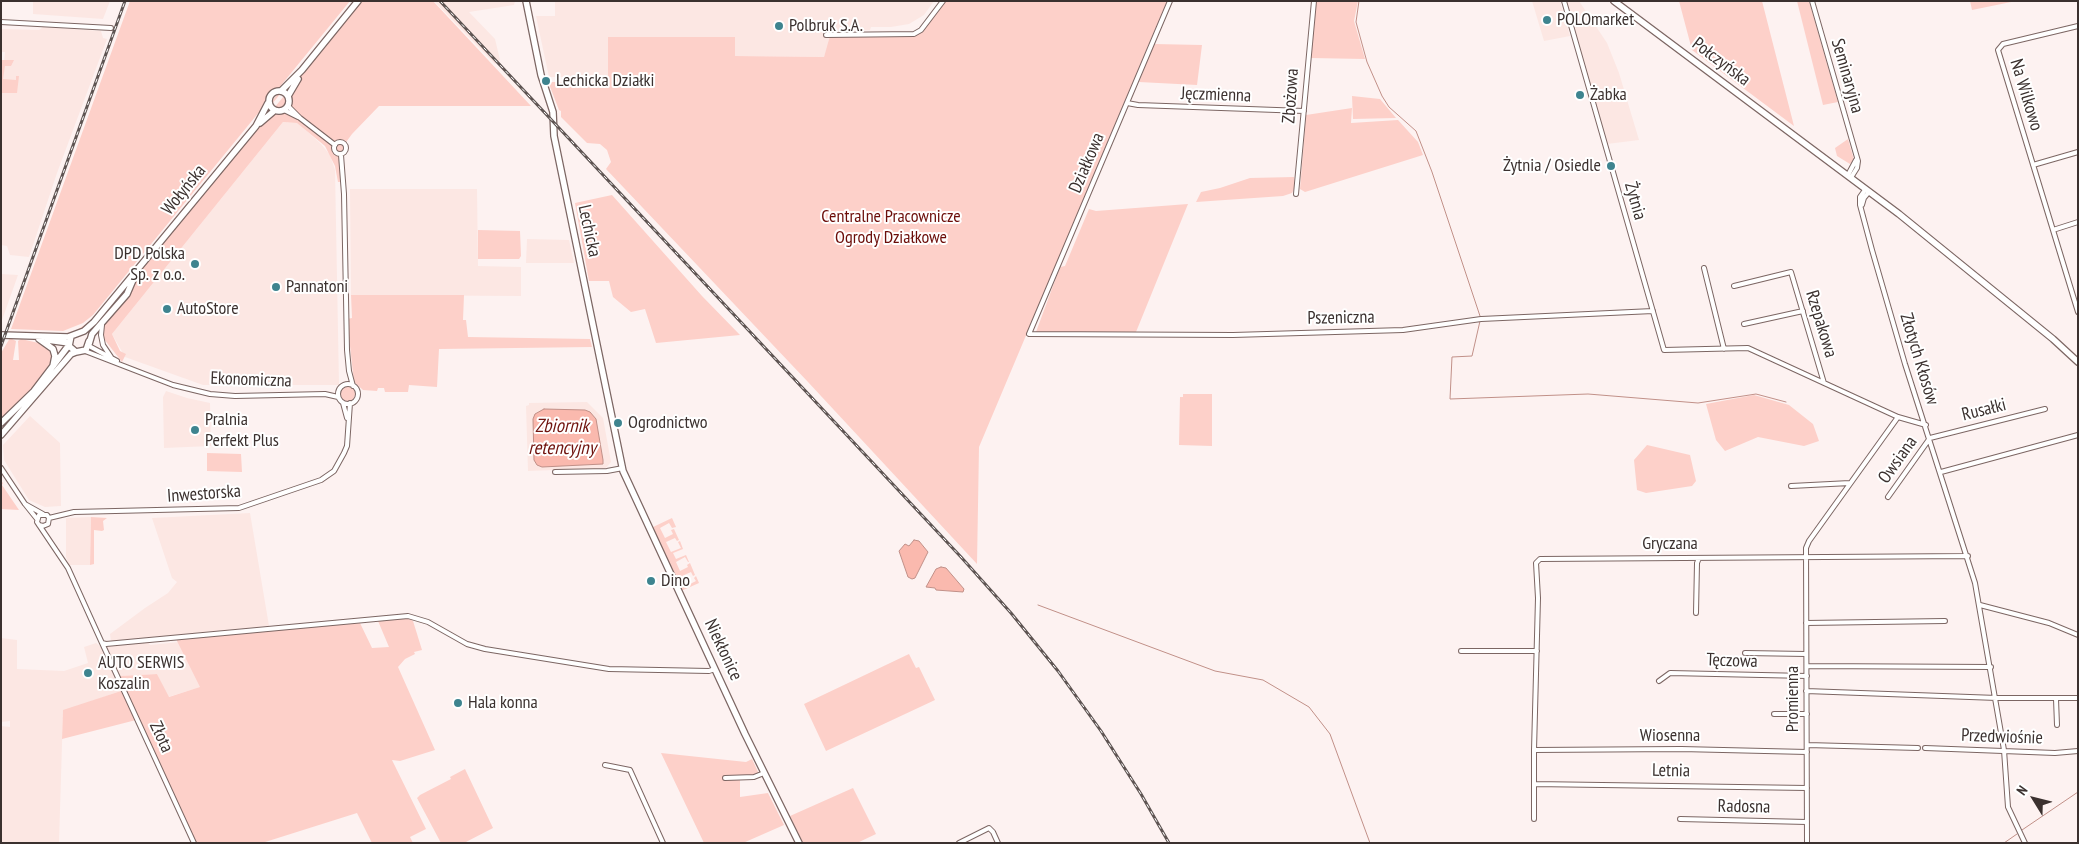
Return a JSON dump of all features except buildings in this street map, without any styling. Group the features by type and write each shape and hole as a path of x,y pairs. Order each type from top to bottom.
{"main road":[{"path":"302,70 288,96 286,108 274,111 268,103 269,96 272,93 282,91 302,70 358,1"},
{"name":"Lechicka","path":"526,1 541,75 553,112 554,136 623,468"},
{"name":"Połczyńska","path":"1614,1 1850,175 2078,358"},
{"path":"282,91 288,96"},
{"name":"Wołyńska","path":"256,126 268,103"},
{"name":"Wołyńska","path":"80,332 99,318 256,126 274,111"},
{"name":"Wołyńska","path":"87,347 92,334 127,294 136,273"},
{"path":"1,436 33,401 71,354 87,347 88,337 80,332 71,336 36,338"},
{"path":"1,335 36,338 69,344 76,352"},
{"path":"1,423 28,397 52,368 69,344 71,336"},
{"path":"36,338 53,349 55,356 52,368"},
{"name":"Połczyńska","path":"2054,340 2078,362"},
{"name":"Niekłonice","path":"623,468 715,669 799,843"}],"street":[{"path":"826,34 914,34 921,30 943,1"},
{"name":"Działkowa","path":"1029,334 1170,1"},
{"name":"Zbożowa","path":"1296,194 1314,1"},
{"name":"Żytnia","path":"1564,1 1664,350 1748,348 1898,417 1926,425"},
{"name":"Seminaryjna","path":"1812,1 1856,158 1850,175"},
{"path":"1,22 111,28"},
{"name":"Na Wilkowo","path":"2078,26 2003,44 1998,50 2078,312"},
{"name":"Jęczmienna","path":"1127,103 1138,105 1304,111"},
{"path":"286,108 335,145"},
{"path":"335,145 340,142 345,144 346,150 341,155 344,194 345,318 349,371 357,395 355,400 350,403 343,402 338,397 338,390 346,384 349,371"},
{"path":"335,145 334,152 341,155"},
{"path":"2033,165 2078,152"},
{"name":"Złotych Kłosów","path":"1868,190 1860,200 1862,210 1906,364 1968,556 1980,605 2004,750 2008,807 2025,843"},
{"path":"2053,230 2078,222"},
{"path":"1704,268 1724,349"},
{"name":"Rzepakowa","path":"1734,286 1791,272 1824,383"},
{"name":"Pszeniczna","path":"1029,334 1233,334 1403,330 1480,319 1653,310"},
{"path":"1744,324 1802,311"},
{"path":"102,323 101,335 103,344 111,357"},
{"name":"Ekonomiczna","path":"87,347 111,357 121,364"},
{"name":"Ekonomiczna","path":"87,347 121,364 173,385 210,394 235,396 325,394 338,397"},
{"path":"346,384 353,386"},
{"name":"Ekonomiczna","path":"325,394 338,390"},
{"name":"Inwestorska","path":"343,402 348,423"},
{"name":"Inwestorska","path":"49,521 74,512 227,509 248,506 321,480 328,476 340,461 347,446 350,403"},
{"name":"Rusałki","path":"1930,438 2046,409"},
{"path":"1806,556 1809,541 1898,417"},
{"path":"1941,472 2078,435"},
{"name":"Owsiana","path":"1888,497 1930,438"},
{"path":"555,472 607,471 623,468"},
{"path":"2,471 37,519 39,525 45,526 49,521"},
{"path":"1790,486 1850,483"},
{"path":"25,504 43,514 49,521 49,540"},
{"path":"37,519 39,515 43,514"},
{"name":"Złota","path":"39,525 68,568 194,843"},
{"name":"Promienna","path":"1806,556 1807,843"},
{"name":"Gryczana","path":"1536,652 1538,598 1536,563 1540,559 1968,556"},
{"path":"1696,613 1696,563 1699,558"},
{"path":"1980,605 2041,620 2078,635"},
{"path":"102,643 112,644 408,616 428,622 468,644 485,649 610,669 709,671 715,669"},
{"path":"1806,623 1945,621"},
{"path":"1461,652 1536,652 1534,819"},
{"path":"1745,653 1806,654"},
{"path":"1806,666 1991,667"},
{"name":"Tęczowa","path":"1659,681 1670,673 1807,676"},
{"path":"1806,691 1996,698 2078,698"},
{"path":"2056,699 2056,725"},
{"path":"1774,714 1807,714"},
{"path":"1807,745 1918,748"},
{"name":"Przedwiośnie","path":"1925,748 2055,753 2078,751"},
{"name":"Wiosenna","path":"1534,750 1681,749 1807,752"},
{"path":"605,765 630,770 664,843"},
{"path":"725,778 754,777 764,773"},
{"name":"Letnia","path":"1534,784 1807,788"},
{"name":"Radosna","path":"1680,819 1807,822"},
{"path":"959,843 989,828 998,843"}],"shaded area":[{"path":"33,1 110,1 103,19 33,14"},
{"path":"434,1 515,1 514,5 469,12 495,39 500,60 495,64"},
{"path":"555,1 934,1 924,15 909,24 891,27 871,27 870,30 833,31 824,57 735,56 735,37 608,37 608,77 549,77 536,16 555,16"},
{"path":"1532,1 1560,1 1570,36 1544,41"},
{"path":"1566,1 1579,1 1607,43 1619,73 1639,140 1607,144"},
{"path":"43,27 101,31 103,38 107,39 57,173 29,257 10,255 7,246 1,245 1,93 5,52 1,52 1,29 39,30"},
{"path":"283,122 298,123 321,144 330,155 335,170 339,385 203,385 125,357 112,334"},
{"path":"350,189 477,189 478,266 521,267 521,296 351,295"},
{"path":"527,239 569,240 574,263 526,263"},
{"path":"1,274 18,275 1,323"},
{"path":"166,391 210,403 211,446 164,448 163,397"},
{"name":"Zbiornik retencyjny","path":"587,402 603,418 611,462 606,468 528,471 526,406 529,403"},
{"path":"30,416 60,443 61,506 45,507 29,500 4,460 3,445"},
{"path":"250,513 269,626 111,641 110,634 168,593 177,582 172,578 152,518"},
{"path":"91,517 90,565 69,565 66,557 66,518"},
{"path":"1,638 17,640 17,669 64,671 88,663 84,647 96,643 100,646 121,691 63,711 59,843 1,843 1,726 10,727 10,721 1,722"},
{"path":"148,642 150,645 179,642 201,687 168,697 157,674 120,676 107,648 108,646"}],"green space":[{"path":"130,1 350,1 93,315 83,323 63,331 11,329"},
{"path":"362,1 433,1 531,106 379,106 344,145 340,164 341,182 338,182 335,166 325,146 297,123 283,122 112,334 120,351 126,354 122,362 104,339 103,326 127,296 136,276"},
{"name":"Centralne Pracownicze Ogrody Działkowe","path":"946,1 1167,1 979,447 977,564 606,169 611,162 607,150 600,144 587,143 561,117 561,111 549,84 550,82 608,82 608,37 735,37 735,56 824,57 830,36 857,37 922,32"},
{"path":"1316,1 1358,1 1354,21 1365,59 1311,58"},
{"path":"1679,1 1762,1 1794,126 1692,50"},
{"path":"1797,1 1809,1 1838,102 1823,105"},
{"path":"1970,1 2016,1 1972,10"},
{"path":"1154,44 1202,45 1197,85 1139,82"},
{"path":"1,60 14,60 11,66 5,66 3,79 16,80 16,76 19,76 17,93 1,93"},
{"path":"281,90 281,93 92,322 78,331 62,336 7,333 62,334 75,331 91,321"},
{"path":"1352,96 1380,99 1396,118 1353,119"},
{"path":"1352,108 1351,123 1398,120 1418,142 1423,155 1305,192 1300,189 1306,115"},
{"path":"1848,139 1854,160 1850,164 1837,156 1835,148"},
{"path":"1294,177 1295,187 1292,193 1283,196 1196,202 1201,192 1250,178"},
{"path":"612,195 702,296 740,335 656,343 645,309 631,312 613,297 609,281 589,281 575,203"},
{"path":"1188,204 1136,332 1036,332 1060,267 1065,266 1089,209 1096,211"},
{"path":"478,230 520,231 521,256 519,259 478,259"},
{"path":"351,295 464,295 463,320 466,320 468,337 590,339 592,347 439,349 437,387 409,385 408,392 385,392 384,388 378,388 377,391 363,390 354,382 347,319 352,318"},
{"path":"10,338 16,341 13,360 19,360 18,341 21,339 43,344 51,350 53,361 30,392 1,419 1,353"},
{"path":"347,386 355,394 347,402 339,394"},
{"path":"1183,394 1212,394 1212,446 1179,445 1180,397 1183,397"},
{"path":"1754,395 1789,405 1813,424 1819,441 1804,446 1758,437 1725,451 1716,440 1706,404"},
{"path":"1647,445 1690,455 1696,481 1692,486 1646,493 1637,490 1634,460"},
{"path":"207,453 241,454 242,472 207,471"},
{"path":"1,481 2,485 19,510 1,509"},
{"path":"91,517 107,518 103,521 104,530 94,530 94,564 90,565"},
{"path":"672,518 676,527 672,528 669,523 660,528 665,538 673,534 671,530 674,529 679,540 677,541 675,538 666,542 671,552 681,548 678,542 680,541 683,549 673,553 676,559 686,555 689,562 685,557 676,562 680,571 688,567 687,565 690,563 695,575 693,576 691,572 682,576 686,586 696,581 694,578 696,576 699,583 681,591 651,528"},
{"path":"409,618 413,621 422,650 414,652 415,654 405,659 398,667 435,750 400,761 392,760 426,829 410,837 413,843 372,843 357,813 262,843 192,843 136,720 62,739 63,710 125,689 120,676 157,674 169,697 200,687 176,639 360,623 372,648 389,647 378,621"},
{"path":"909,654 916,668 919,667 935,700 826,751 804,704"},
{"path":"661,753 746,762 752,759 759,774 732,777 732,780 740,780 740,797 768,793 784,825 743,843 704,843"},
{"path":"465,769 493,828 464,843 441,843 417,798"},
{"path":"853,788 876,834 857,843 803,843 790,816"}],"water":[{"name":"Zbiornik retencyjny","path":"544,409 585,410 590,412 596,419 603,464 542,467 537,465 534,460 533,419 535,414"},
{"path":"914,540 919,541 928,552 915,578 912,579 908,577 899,551 905,544 909,546"},
{"path":"946,568 964,589 963,592 936,590 935,588 926,587 936,569"}],"waterway":[{"path":"1359,1 1356,22 1367,62 1389,107 1416,131 1432,172 1480,316"},
{"path":"1480,321 1472,356 1452,357 1450,399 1588,394 1698,403 1756,394 1786,402"},
{"path":"1038,605 1215,671 1263,680 1309,707 1330,734 1370,843"},
{"path":"2022,830 2078,792"},
{"path":"2004,843 2017,834"}],"railway":[{"path":"1,346 125,1"},
{"path":"440,1 961,557 1011,613 1058,671 1101,731 1169,843"}],"place":[{"name":"POLOmarket","path":"1547,20"},
{"name":"Polbruk S.A.","path":"779,26"},
{"name":"Lechicka Działki","path":"546,81"},
{"name":"Żabka","path":"1580,95"},
{"name":"Żytnia / Osiedle","path":"1611,166"},
{"name":"DPD Polska Sp. z o.o.","path":"195,264"},
{"name":"Pannatoni","path":"276,287"},
{"name":"AutoStore","path":"167,309"},
{"name":"Ogrodnictwo","path":"618,423"},
{"name":"Pralnia Perfekt Plus","path":"195,430"},
{"name":"Dino","path":"651,581"},
{"name":"AUTO SERWIS Koszalin","path":"88,673"},
{"name":"Hala konna","path":"458,703"}]}
